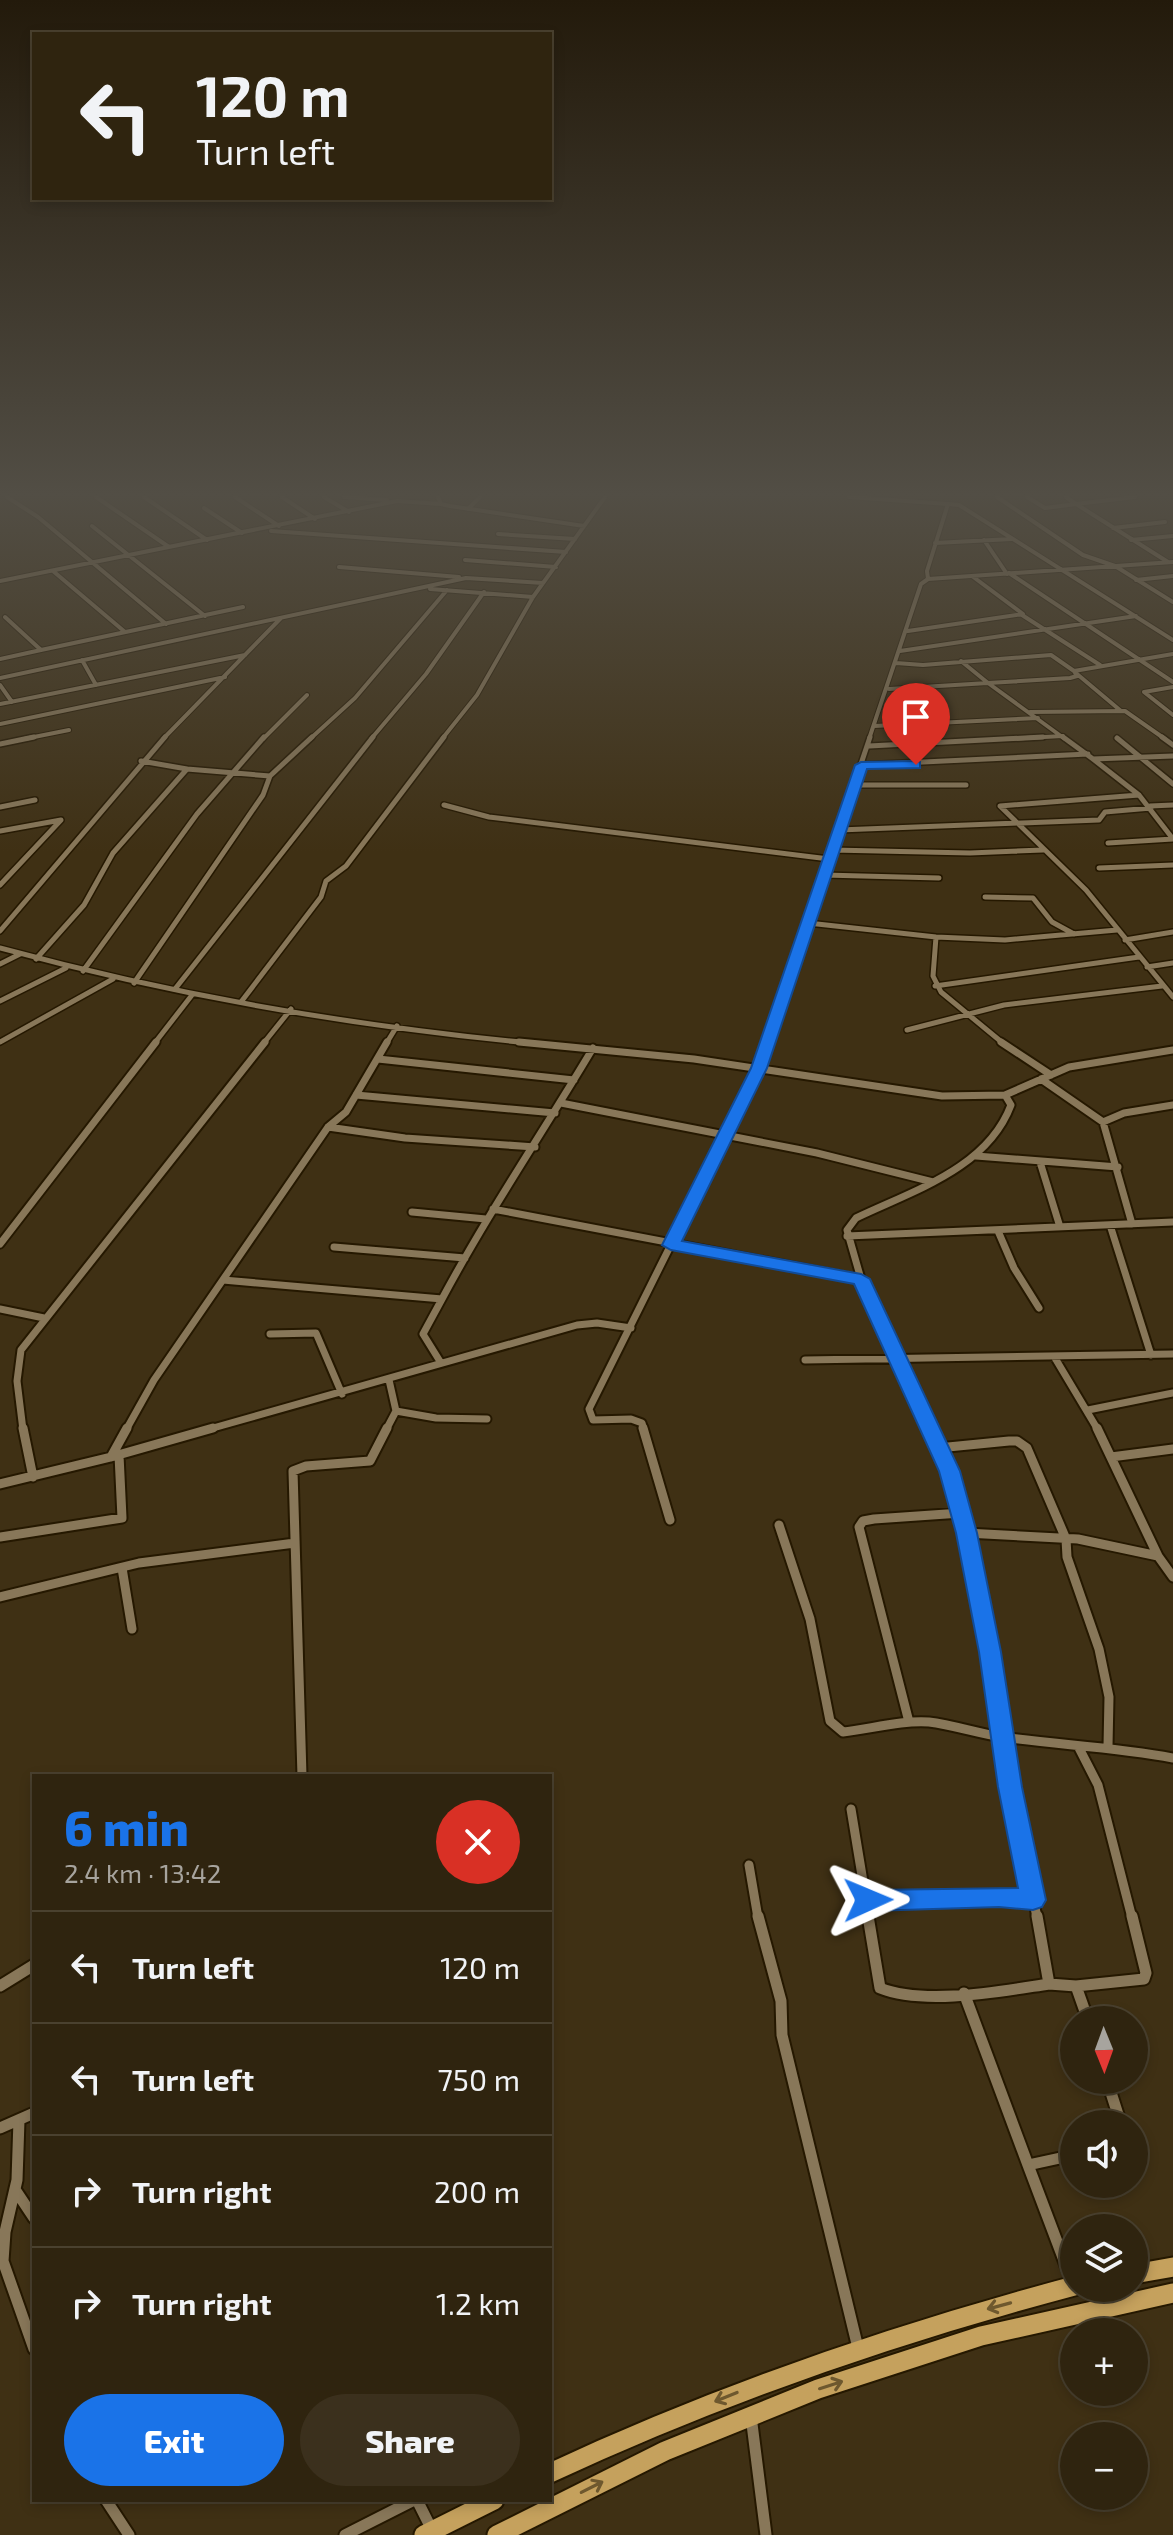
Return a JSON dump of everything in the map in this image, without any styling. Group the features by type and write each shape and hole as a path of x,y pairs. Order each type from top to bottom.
{"highway":[{"path":"1148,2271 1173,2267"},
{"path":"552,2472 652,2426 809,2363 968,2314 1060,2290"},
{"path":"497,2535 665,2451 751,2414 981,2336 1173,2293"},
{"path":"428,2532 490,2502"}],"street":[{"path":"105,615 125,632"},
{"path":"155,615 166,624"},
{"path":"1,658 208,615"},
{"path":"0,678 294,615"},
{"path":"134,983 263,795 270,776 355,698 425,615"},
{"path":"175,989 326,792 426,674 468,615"},
{"path":"241,1002 321,897 330,876 346,866 386,817 411,778 477,695 523,615"},
{"path":"670,1520 642,1423 631,1418 600,1422 590,1415 589,1409 723,1134 759,1068 912,615"},
{"path":"908,631 1020,615"},
{"path":"1023,615 1100,665"},
{"path":"1071,615 1173,684"},
{"path":"2,616 41,650"},
{"path":"900,651 1136,616 1173,640"},
{"path":"0,931 141,761 281,618"},
{"path":"889,689 1070,678 1075,672 1100,665 1173,654"},
{"path":"0,704 247,655"},
{"path":"896,663 923,665 1053,655 1121,711"},
{"path":"82,660 99,685"},
{"path":"961,661 1139,795 1173,839"},
{"path":"0,724 227,676"},
{"path":"1173,684 1144,692 1173,715"},
{"path":"0,685 12,702"},
{"path":"0,704 99,685"},
{"path":"83,971 135,904 166,855 259,740 307,695"},
{"path":"1030,712 1121,711 1129,713 1173,745"},
{"path":"874,726 1038,718"},
{"path":"0,744 69,730"},
{"path":"869,746 1063,736"},
{"path":"1117,738 1173,784"},
{"path":"861,765 1173,756"},
{"path":"141,761 187,769 270,776"},
{"path":"36,959 84,905 113,853 187,769"},
{"path":"854,785 966,785"},
{"path":"1139,795 1001,805 1086,890 1173,997"},
{"path":"0,807 35,800"},
{"path":"444,805 489,817 829,859"},
{"path":"839,830 1099,820 1105,812 1173,805"},
{"path":"0,831 61,820 0,885"},
{"path":"1108,843 1173,839"},
{"path":"832,850 970,853 1043,850"},
{"path":"1099,868 1173,865"},
{"path":"824,875 939,878"},
{"path":"985,897 1033,898 1052,922 1076,935"},
{"path":"808,923 936,937 1021,940 1117,930"},
{"path":"1125,940 1173,932"},
{"path":"936,937 932,974 935,986 963,1014 1051,1075"},
{"path":"0,948 66,968 192,995 397,1026 759,1068 942,1096 1005,1095 1051,1075 1097,1061 1170,1050 1173,1058"},
{"path":"0,964 20,954"},
{"path":"935,986 1139,957"},
{"path":"1147,967 1173,963"},
{"path":"0,1001 66,968"},
{"path":"0,1042 113,979"},
{"path":"907,1030 963,1014 1020,1003 1162,986"},
{"path":"0,1244 192,995"},
{"path":"33,1477 19,1399 17,1363 21,1350 291,1009"},
{"path":"0,1537 122,1518 115,1456 154,1380 328,1127 346,1112 397,1026"},
{"path":"441,1363 423,1334 486,1219 535,1147 593,1048"},
{"path":"378,1059 574,1080"},
{"path":"1041,1079 1103,1122 1132,1224"},
{"path":"356,1095 555,1113"},
{"path":"1005,1095 1010,1101 1008,1113 976,1156 933,1182 856,1218 849,1223 847,1236 861,1279 950,1471 966,1533 1049,1984"},
{"path":"561,1103 723,1134 933,1182"},
{"path":"1103,1122 1124,1113 1173,1105"},
{"path":"328,1127 405,1138 535,1147"},
{"path":"976,1156 1118,1167"},
{"path":"1040,1162 1060,1227"},
{"path":"493,1209 861,1279"},
{"path":"412,1212 486,1219"},
{"path":"847,1236 1173,1222"},
{"path":"1110,1225 1151,1355"},
{"path":"998,1231 1014,1268 1039,1308"},
{"path":"334,1247 465,1258"},
{"path":"223,1280 442,1299"},
{"path":"0,1309 44,1318"},
{"path":"0,1484 342,1394 577,1325 597,1323 631,1328"},
{"path":"270,1334 316,1333 342,1394"},
{"path":"805,1360 1173,1354"},
{"path":"1055,1358 1088,1410 1158,1556 1173,1577"},
{"path":"302,1774 294,1469 302,1465 330,1466 370,1461 396,1411 389,1380"},
{"path":"1088,1410 1173,1393"},
{"path":"396,1411 436,1418 487,1419"},
{"path":"938,1448 1009,1441 1023,1443 1066,1539 1067,1557 1106,1674 1111,1727 1108,1746"},
{"path":"1111,1457 1173,1449"},
{"path":"909,1722 859,1527 863,1521 874,1519 961,1513"},
{"path":"779,1525 810,1619 830,1721 843,1732 909,1722 943,1724 1003,1737 1040,1739 1078,1746 1108,1746 1170,1758 1173,1769"},
{"path":"966,1533 1066,1539 1158,1556"},
{"path":"0,1597 122,1568 295,1543"},
{"path":"122,1568 132,1629"},
{"path":"851,1809 880,1988 896,1994 964,1993 1049,1984 1130,1983 1144,1979 1146,1973 1098,1785 1078,1746"},
{"path":"749,1865 763,1944 781,2001 782,2035 858,2350"},
{"path":"868,1900 999,1897 1033,1900"},
{"path":"0,1986 32,1966"},
{"path":"1076,1986 1083,2006"},
{"path":"964,1993 1060,2249"},
{"path":"0,2128 32,2114"},
{"path":"19,2120 16,2191 3,2226 3,2259 13,2301 25,2321 32,2343"},
{"path":"1028,2165 1060,2158"},
{"path":"16,2191 32,2215"},
{"path":"751,2414 766,2535"},
{"path":"107,2502 129,2535"},
{"path":"345,2535 412,2502"},
{"path":"417,2502 428,2532"}],"route":[{"path":"868,1900 999,1897 1033,1900 1010,1787 990,1652 950,1471 861,1279 671,1245 723,1134 759,1068 861,765 916,765"}]}
